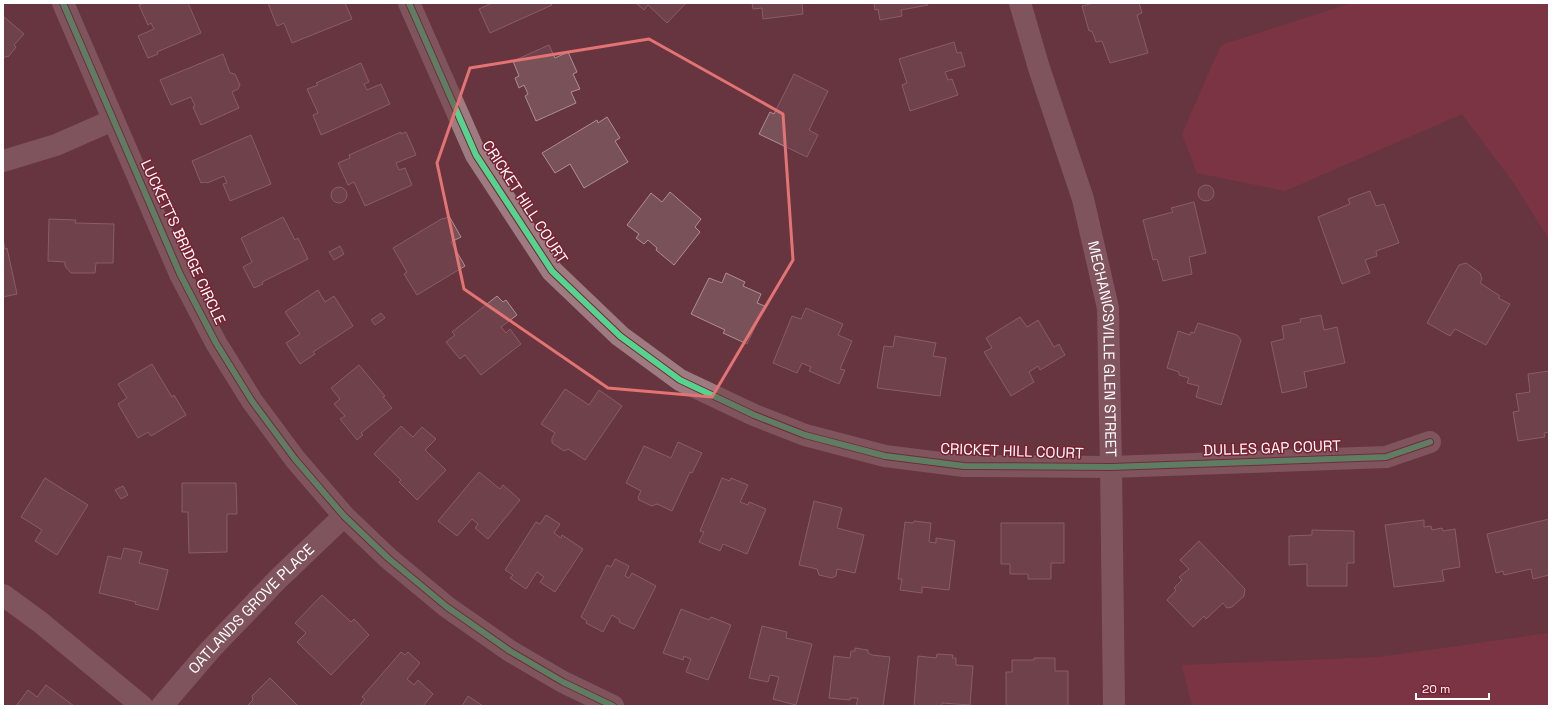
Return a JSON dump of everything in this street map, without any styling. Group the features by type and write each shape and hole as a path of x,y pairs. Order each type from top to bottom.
{"street":[{"name":"LUCKETTS BRIDGE CIRCLE","path":"63,3 180,274 216,343 252,401 295,460 344,516 388,558 447,607 517,655 563,682 613,706"},
{"name":"CRICKET HILL COURT","path":"409,3 476,155 552,271 620,336 680,380 754,415 805,435 885,456 964,466 1111,467"},
{"name":"MECHANICSVILLE GLEN STREET","path":"1020,3 1039,68 1083,199 1108,308 1114,706"},
{"path":"3,161 56,145 113,120"},
{"name":"DULLES GAP COURT","path":"1111,467 1386,457 1430,442"},
{"name":"OATLANDS GROVE PLACE","path":"162,706 210,650 278,579 344,516"},
{"path":"3,594 40,622 142,706"}],"highlighted area":[{"path":"649,39 783,114 793,260 712,397 608,388 464,289 437,163 470,68"}],"shaded area":[{"path":"1352,3 1549,3 1549,239 1513,182 1462,114 1285,191 1197,173 1182,134 1221,45"},
{"path":"1549,633 1549,706 1192,706 1182,665 1379,657"}],"building":[{"path":"144,3 188,3 201,33 157,52 158,54 148,58 138,36 154,29 151,23 148,25 139,5"},
{"path":"268,3 345,3 352,19 292,43 284,23 277,26"},
{"path":"492,3 551,3 552,5 490,33 479,9"},
{"path":"636,3 686,3 667,23 648,5 644,10"},
{"path":"752,3 802,3 803,14 763,19 762,8 753,9"},
{"path":"874,3 927,3 928,5 901,10 902,16 880,20 878,9 875,10"},
{"path":"1093,3 1139,3 1142,13 1137,15 1148,53 1110,63 1102,41 1096,42 1092,31 1089,31 1082,6"},
{"path":"3,16 24,34 14,45 16,47 8,57 6,56 3,59"},
{"path":"954,42 957,53 961,52 965,66 945,72 948,80 952,79 958,95 910,111 902,85 907,83 899,59"},
{"path":"549,45 555,58 568,52 577,72 573,74 580,89 571,92 576,103 536,121 525,96 528,94 524,85 519,88 515,78 519,76 513,61"},
{"path":"223,54 230,73 235,74 240,85 238,89 232,92 239,108 201,125 193,107 195,106 191,97 171,105 160,80"},
{"path":"361,63 369,82 364,84 367,90 381,84 390,104 321,135 313,115 318,113 307,89 318,85 316,83"},
{"path":"794,74 828,91 809,130 818,135 807,157 759,134 770,112 774,114"},
{"path":"607,117 620,138 615,141 628,162 584,188 570,164 555,173 542,153 597,120 598,123"},
{"path":"401,132 401,134 406,132 416,155 396,163 399,170 405,168 412,185 365,206 354,182 348,185 338,163 350,158 349,155"},
{"path":"251,135 271,184 230,201 223,184 227,183 224,176 207,183 201,183 192,161"},
{"path":"1206,185 1213,190 1214,193 1209,200 1206,201 1199,196 1198,193 1203,186"},
{"path":"339,187 345,189 347,195 345,201 339,203 333,201 331,195 333,189"},
{"path":"1370,191 1376,206 1384,204 1399,243 1376,251 1377,256 1365,260 1370,273 1342,284 1318,217 1350,204 1348,199"},
{"path":"670,192 701,219 695,227 700,232 674,265 656,250 657,248 648,240 644,244 636,238 639,234 627,225 651,193 662,202"},
{"path":"1194,202 1206,253 1189,257 1192,274 1163,281 1157,259 1153,260 1143,220 1173,212 1171,208"},
{"path":"449,216 461,237 451,242 465,266 417,295 404,274 407,272 393,248 443,218 444,219"},
{"path":"283,217 295,240 298,238 308,259 262,282 263,284 254,288 243,267 252,262 241,238"},
{"path":"49,219 76,220 75,223 114,224 113,263 96,263 95,273 71,273 65,266 65,262 48,261"},
{"path":"3,239 5,249 7,248 17,294 3,297"},
{"path":"340,246 344,254 334,260 329,252"},
{"path":"1466,263 1480,273 1482,279 1480,283 1500,296 1498,298 1510,304 1486,345 1455,329 1450,336 1427,323 1459,265"},
{"path":"726,273 745,282 743,286 761,294 757,303 765,306 747,344 723,333 725,330 691,314 709,278 722,283"},
{"path":"318,290 325,302 334,296 353,326 313,352 315,354 300,364 286,343 300,334 285,312"},
{"path":"497,296 503,302 506,300 517,315 501,327 506,333 510,329 521,344 481,375 465,355 460,359 446,342 455,335 452,332"},
{"path":"806,308 843,324 838,335 852,341 840,369 845,370 839,384 809,371 811,367 802,363 797,373 773,363 792,316 801,319"},
{"path":"381,313 385,318 375,325 371,320"},
{"path":"1321,315 1324,330 1337,327 1345,363 1304,372 1307,387 1282,393 1271,342 1284,339 1282,326 1301,322 1300,319"},
{"path":"1020,317 1027,327 1038,320 1054,347 1059,344 1065,355 1040,370 1038,366 1029,372 1034,382 1011,396 984,352 992,348 986,338"},
{"path":"1198,323 1237,335 1241,340 1221,405 1196,397 1199,386 1187,383 1189,378 1179,375 1179,372 1167,368 1178,331 1190,335 1191,332 1194,333"},
{"path":"895,336 936,343 933,356 946,358 940,396 877,388 884,346 893,347"},
{"path":"152,364 172,397 174,395 186,415 151,436 148,432 138,438 118,404 127,398 118,384"},
{"path":"359,365 385,396 383,397 392,408 361,433 363,435 357,440 340,419 345,416 334,404 340,399 331,388"},
{"path":"1549,371 1549,432 1544,433 1545,437 1518,441 1513,412 1519,411 1516,394 1530,392 1528,374"},
{"path":"565,389 589,405 599,390 622,406 585,460 568,449 564,451 552,443 552,438 555,433 541,424"},
{"path":"401,426 413,437 422,427 436,439 425,450 446,470 417,500 399,482 401,480 374,454"},
{"path":"678,442 702,453 692,473 690,472 672,511 657,504 652,506 639,500 638,497 641,491 626,483 644,446 671,458"},
{"path":"479,472 500,489 503,485 520,500 488,539 475,528 478,524 472,519 457,536 438,521"},
{"path":"45,478 88,505 57,555 35,541 42,530 21,517"},
{"path":"722,478 730,481 731,478 748,485 740,502 748,505 749,502 766,509 747,554 723,544 720,551 699,542 704,532 700,531"},
{"path":"182,483 236,483 237,514 227,514 227,552 189,553 188,512 182,512"},
{"path":"123,486 128,495 121,499 115,490"},
{"path":"814,501 842,508 837,528 864,535 855,573 837,569 836,576 832,578 819,575 817,569 799,565"},
{"path":"546,515 560,524 554,533 561,538 562,535 583,549 555,592 540,582 544,577 537,572 526,589 510,578 513,575 505,570 536,522 540,524"},
{"path":"1549,519 1549,575 1533,579 1531,569 1504,575 1503,571 1496,573 1487,534"},
{"path":"1424,520 1424,527 1431,526 1432,530 1442,528 1443,531 1455,529 1460,567 1442,570 1444,581 1394,587 1385,525"},
{"path":"914,521 931,523 929,542 936,543 936,538 955,541 949,590 922,587 922,593 900,590 902,579 898,579 905,522 913,523"},
{"path":"1001,523 1064,523 1064,563 1051,563 1051,579 1028,579 1028,574 1010,574 1010,564 1001,564"},
{"path":"1312,530 1354,531 1354,563 1347,563 1347,586 1307,586 1307,564 1289,565 1289,536 1312,535"},
{"path":"1199,541 1245,589 1244,596 1232,607 1227,608 1223,603 1206,619 1204,616 1193,627 1167,600 1176,590 1174,588 1182,580 1179,577 1189,569 1180,560"},
{"path":"124,548 142,552 139,563 168,570 158,610 135,604 136,602 99,593 108,556 121,559"},
{"path":"615,559 629,566 625,576 629,578 632,573 656,586 634,629 619,622 620,620 612,615 603,632 586,623 587,621 581,617 607,565 611,567"},
{"path":"322,595 351,622 354,619 369,635 331,675 297,642 306,633 295,623"},
{"path":"681,609 709,620 711,617 731,625 708,680 686,672 691,659 684,656 683,660 663,653"},
{"path":"762,626 787,632 786,638 812,644 796,705 773,699 779,677 770,675 768,682 749,678"},
{"path":"855,648 868,650 868,653 872,655 890,657 883,706 856,706 858,698 850,698 850,700 829,698 834,656 850,658 851,651 855,651"},
{"path":"401,652 405,655 408,652 420,663 407,679 414,685 418,680 433,694 423,706 359,706 365,699 362,697"},
{"path":"937,654 953,655 952,658 956,658 956,665 973,666 970,705 942,703 942,706 914,706 918,656 936,658"},
{"path":"1034,658 1055,658 1055,671 1068,671 1068,706 1006,706 1006,672 1012,672 1012,660 1034,660"},
{"path":"270,678 298,706 247,706 253,700 252,696"},
{"path":"46,685 74,706 16,706 28,690 37,697"},
{"path":"468,696 483,706 462,706"}],"cycle path":[{"path":"63,3 180,274 216,343 252,401 295,459 344,516 388,558 447,607 510,651 563,682 613,706"},
{"path":"409,3 476,155 552,271 620,336 680,380 754,415 805,435 885,456 964,466 1111,467 1386,457 1430,442"}]}
